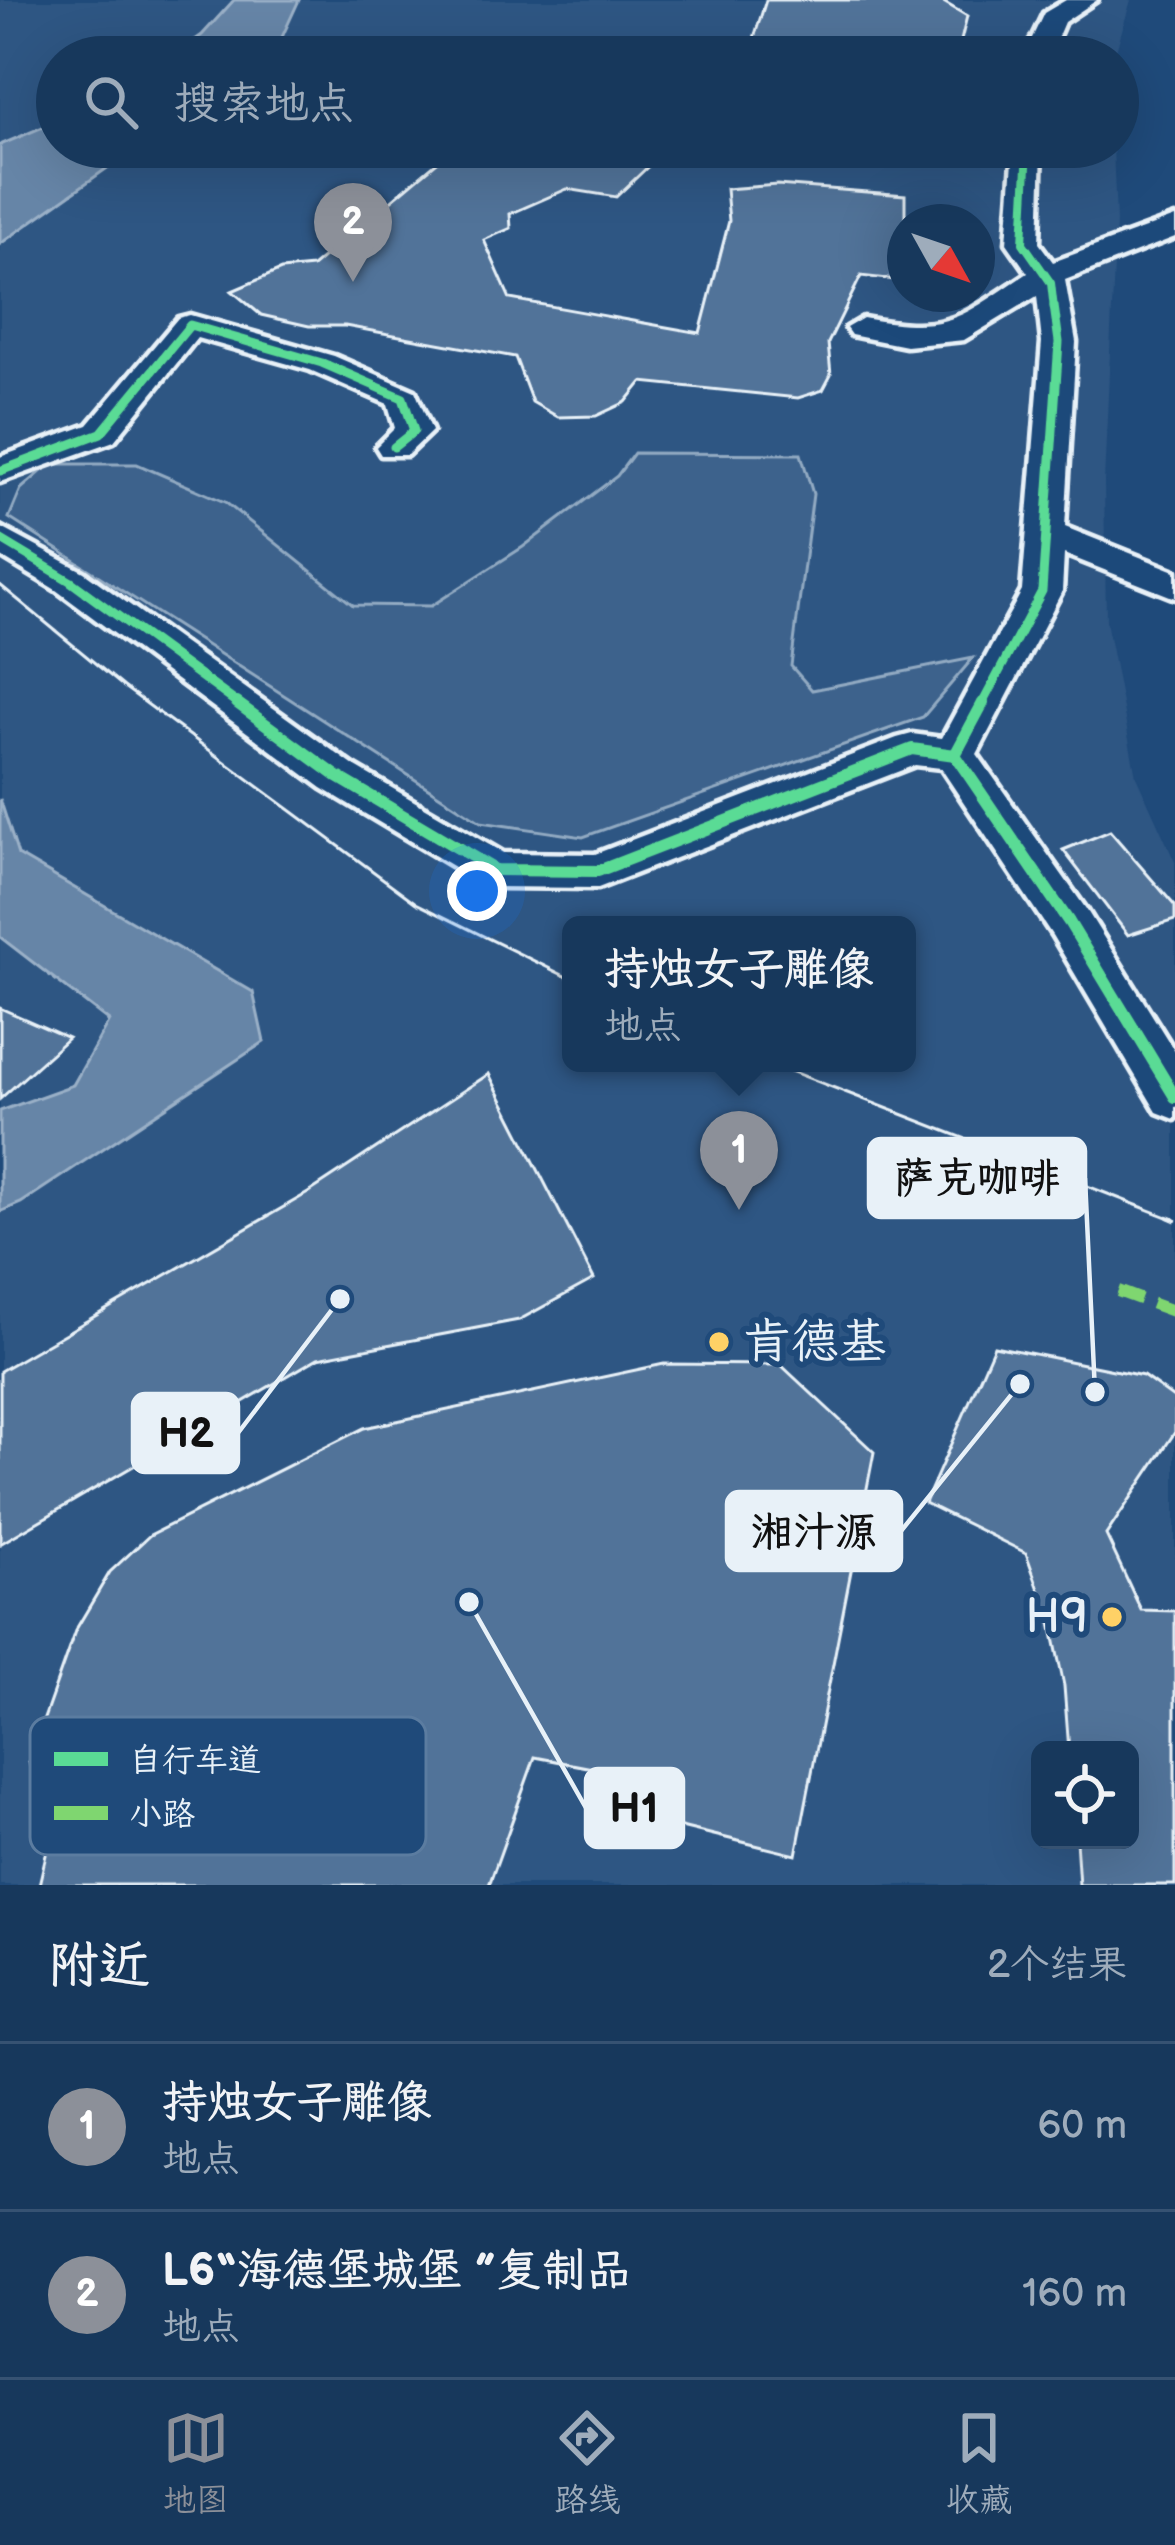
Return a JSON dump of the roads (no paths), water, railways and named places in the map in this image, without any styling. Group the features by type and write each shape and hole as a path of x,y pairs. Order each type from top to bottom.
{"street":[{"path":"1045,36 1053,17 1084,0"},
{"path":"955,755 1042,591 1059,342 1046,276 1023,243 1027,168"},
{"path":"863,328 906,336 964,330 1046,276 1175,226"},
{"path":"0,471 27,457 101,434 190,325 322,363 403,398 414,431 394,447"},
{"path":"1046,533 1175,585"},
{"path":"0,538 70,580 338,777 495,870 598,871 912,749 955,755 1023,851 1175,1096"}],"tram line":[{"path":"0,585 124,687 416,903 562,975"},
{"path":"793,1072 1175,1220 1168,1217"}],"place":[{"name":"L6“海德堡城堡 ”复制品","path":"353,282"},
{"name":"持烛女子雕像","path":"739,1210"},
{"name":"H2","path":"340,1299"},
{"name":"肯德基","path":"719,1342"},
{"name":"湘汁源","path":"1020,1384"},
{"name":"萨克咖啡","path":"1095,1392"},
{"name":"H1","path":"469,1602"},
{"name":"H9","path":"1112,1617"}]}
